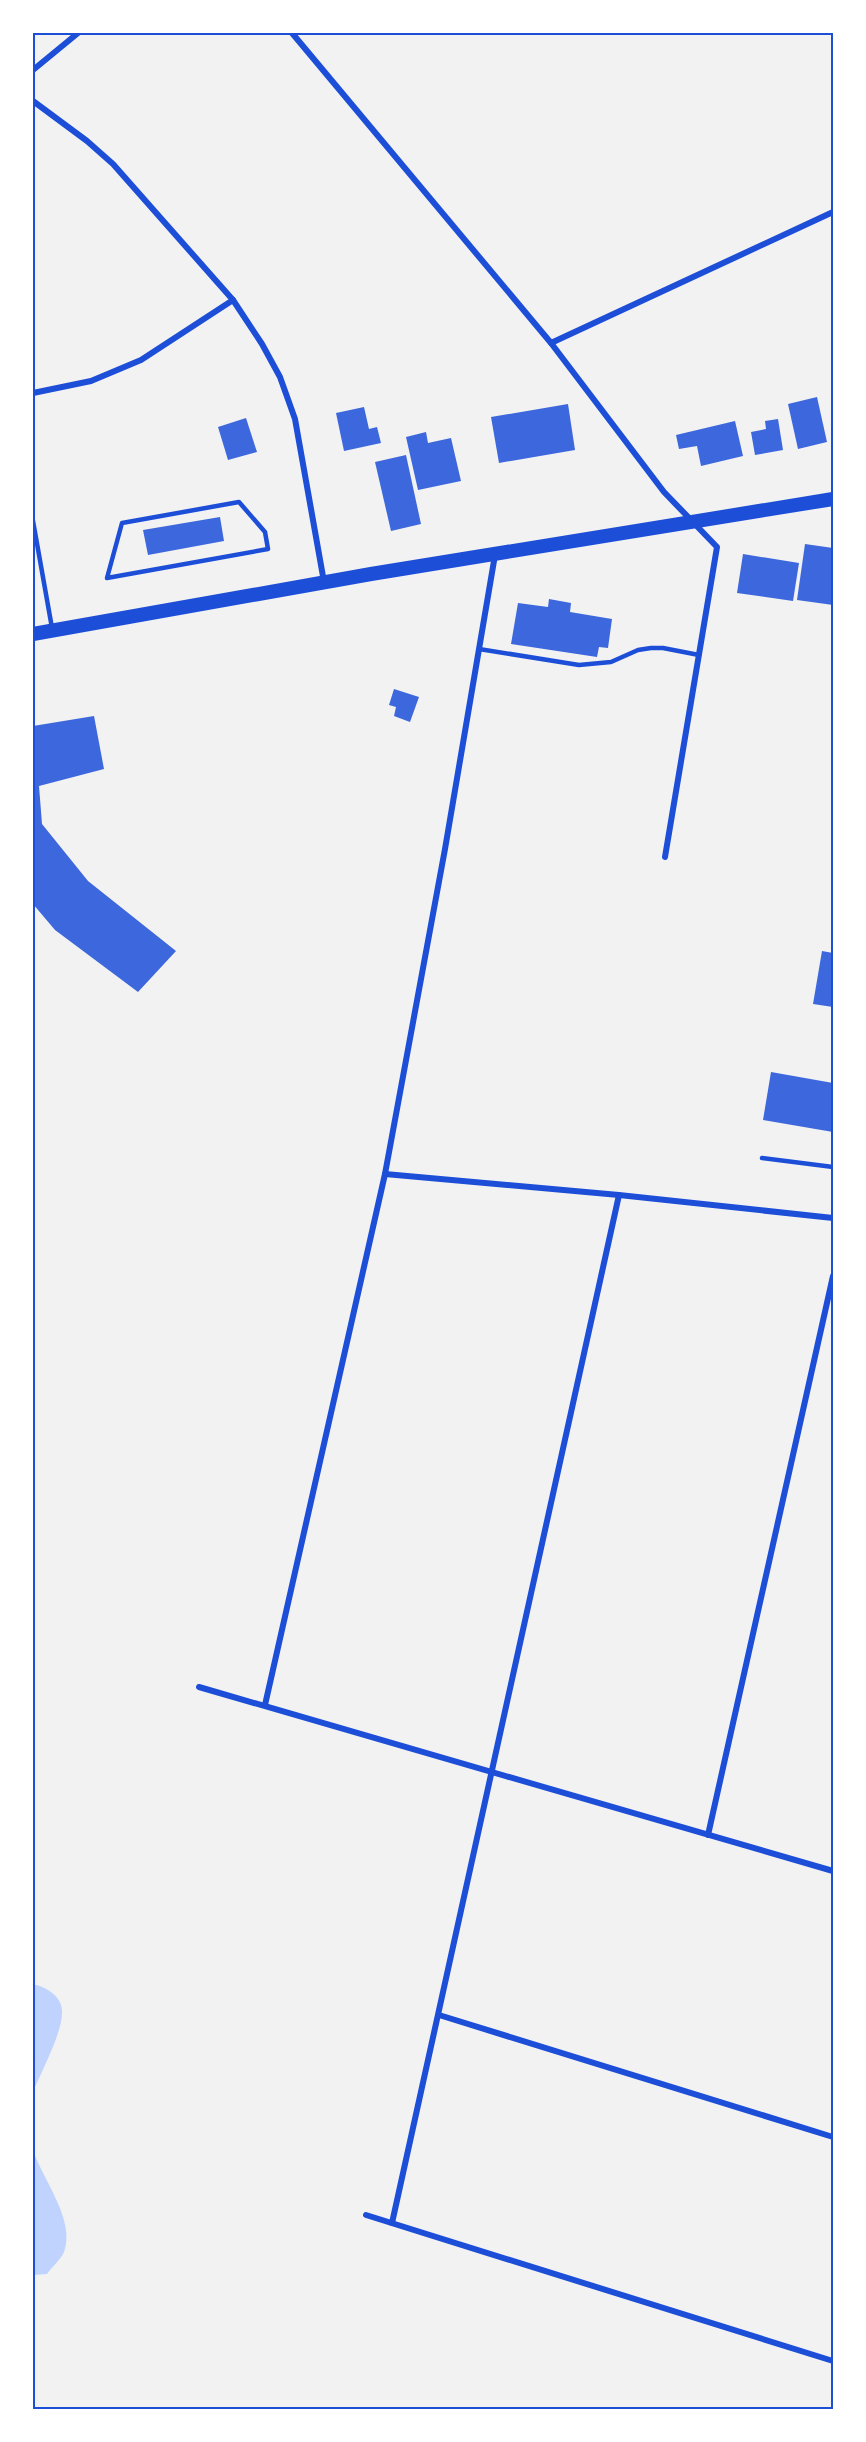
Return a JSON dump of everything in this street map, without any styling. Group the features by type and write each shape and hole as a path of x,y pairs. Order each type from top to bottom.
{"main road":[{"path":"33,634 691,521 833,499"}],"street":[{"path":"33,70 78,33"},
{"path":"292,33 551,343 663,492 717,547 665,858"},
{"path":"33,100 113,164 233,300 262,344 280,377 295,419 324,583"},
{"path":"551,343 833,212"},
{"path":"33,393 91,381 141,360 233,300"},
{"path":"265,1705 385,1174 443,860 495,555"},
{"path":"385,1174 619,1195 833,1218"},
{"path":"392,2223 619,1195"},
{"path":"708,1835 833,1276"},
{"path":"199,1687 833,1871"},
{"path":"439,2015 833,2136"},
{"path":"366,2215 833,2361"}],"lane":[{"path":"239,502 265,532 268,549 208,560 107,578 122,523 239,502"},
{"path":"33,521 52,631"},
{"path":"478,649 579,665 610,662 638,650 651,648 699,655"},
{"path":"762,1158 833,1167"}],"water":[{"path":"33,1984 52,1993 59,2001 62,2011 59,2030 33,2092"},
{"path":"33,2150 62,2214 67,2240 63,2255 47,2274 33,2275"}],"building":[{"path":"817,397 827,442 798,449 788,404"},
{"path":"568,404 575,450 499,463 491,417"},
{"path":"364,407 369,429 377,427 381,443 344,451 336,413"},
{"path":"246,418 257,452 228,460 218,427"},
{"path":"778,419 783,450 755,455 751,432 766,429 765,421"},
{"path":"735,421 743,456 701,466 697,446 679,449 676,435"},
{"path":"426,432 428,443 451,438 461,481 418,490 406,437"},
{"path":"406,455 421,524 391,531 375,462"},
{"path":"220,517 224,541 148,555 143,530"},
{"path":"805,544 833,548 833,605 797,600"},
{"path":"743,554 799,563 793,601 737,593"},
{"path":"549,599 571,603 570,612 612,619 608,648 599,647 597,657 511,644 518,603 548,607"},
{"path":"394,689 419,697 410,722 394,716 396,707 389,705"},
{"path":"94,716 104,769 39,786 42,824 88,881 176,951 138,992 55,930 33,904 33,726"},
{"path":"822,951 833,953 833,1007 813,1004"},
{"path":"771,1072 833,1083 833,1132 763,1120"}]}
